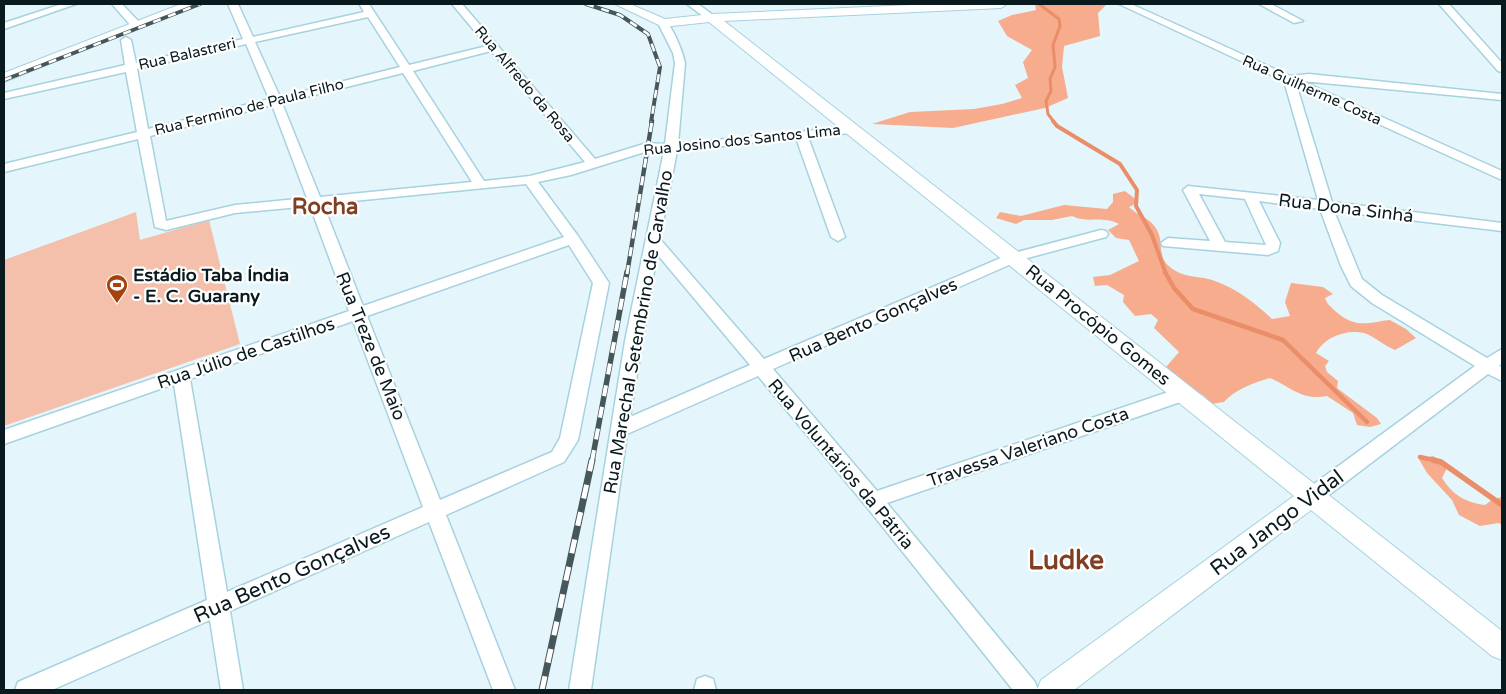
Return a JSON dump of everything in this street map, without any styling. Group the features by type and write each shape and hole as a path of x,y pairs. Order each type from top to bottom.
{"street":[{"path":"4,26 71,4"},
{"path":"117,4 136,25"},
{"path":"4,78 191,4"},
{"name":"Rua Treze de Maio","path":"233,4 276,100 504,690"},
{"name":"Rua Alfredo da Rosa","path":"457,4 593,164"},
{"path":"621,4 662,23 712,18 1001,4"},
{"name":"Rua Procópio Gomes","path":"692,4 1014,257 1310,498 1502,647"},
{"name":"Rua Guilherme Costa","path":"1124,4 1501,177"},
{"path":"1264,4 1298,21"},
{"path":"1444,4 1502,69"},
{"path":"368,8 408,67 480,184"},
{"name":"Rua Balastreri","path":"4,96 250,40 368,8"},
{"name":"Rua Marechal Setembrino de Carvalho","path":"580,690 633,341 672,134 680,63 678,53 662,23"},
{"path":"126,40 133,66 144,134"},
{"name":"Rua Fermino de Paula Filho","path":"4,168 495,47"},
{"path":"1495,371 1377,300 1356,282 1348,266 1326,206 1289,79 1308,77 1502,97"},
{"name":"Rua Josino dos Santos Lima","path":"144,134 160,224 174,225 235,209 530,180 593,164 647,147 670,148 801,136 851,129"},
{"path":"647,147 672,134"},
{"path":"801,136 838,237"},
{"path":"530,180 573,239 601,283 569,440 558,456"},
{"name":"Rua Dona Sinhá","path":"1220,246 1190,190 1502,227"},
{"path":"1168,243 1268,250 1273,248 1273,244 1250,196"},
{"name":"Rua Bento Gonçalves","path":"620,429 1014,257 1102,234"},
{"name":"Rua Voluntários da Pátria","path":"652,238 873,500 1027,690"},
{"name":"Rua Júlio de Castilhos","path":"4,437 573,239"},
{"name":"Rua Jango Vidal","path":"1051,690 1310,498 1495,371 1502,355"},
{"path":"182,375 232,690"},
{"name":"Travessa Valeriano Costa","path":"873,500 1183,394"},
{"name":"Rua Bento Gonçalves","path":"26,690 558,456"}],"shaded area":[{"path":"1035,4 1107,4 1098,13 1100,36 1064,46 1062,67 1068,98 1045,108 953,128 872,124 910,112 974,109 1022,98 1015,85 1028,78 1023,62 1032,50 1007,36 998,21 1012,15 1036,10"},
{"path":"1125,191 1137,203 1129,207 1148,220 1157,230 1164,261 1179,273 1210,279 1223,284 1252,302 1272,319 1290,316 1285,302 1291,283 1323,287 1333,294 1325,298 1328,303 1348,320 1367,323 1390,320 1406,329 1416,338 1395,350 1367,334 1360,332 1345,333 1325,342 1316,353 1329,361 1325,366 1327,372 1338,381 1337,388 1377,418 1381,424 1370,427 1357,425 1353,413 1327,396 1310,397 1270,378 1239,390 1224,402 1211,404 1203,395 1171,379 1166,367 1179,352 1154,328 1158,320 1151,314 1135,316 1123,302 1124,295 1107,285 1095,286 1093,277 1110,275 1139,261 1129,240 1116,238 1108,230 1119,224 1112,221 1083,219 1072,216 1052,220 1024,220 1016,224 996,218 1000,212 1021,216 1064,205 1107,209 1113,202 1113,194"},
{"name":"Estádio Taba Índia - E. C. Guarany","path":"136,212 140,240 209,220 240,344 4,426 4,260"},
{"path":"1433,456 1448,466 1442,478 1450,489 1465,500 1485,505 1493,499 1502,497 1502,525 1499,523 1480,526 1459,515 1452,500 1427,473 1419,459"}],"waterway":[{"path":"1039,4 1059,19 1060,26 1053,45 1055,67 1050,79 1051,91 1046,101 1048,114 1054,122"},
{"path":"1053,121 1057,126 1120,164 1137,190 1136,206 1152,235 1166,273"},
{"path":"1166,273 1174,288 1193,309 1283,340 1367,422"},
{"path":"1420,457 1438,461"},
{"path":"1433,460 1441,462 1502,505"}],"railway":[{"path":"4,80 200,4"},
{"path":"586,4 620,15 648,34 660,67 651,122"},
{"path":"627,274 652,121"},
{"path":"592,461 627,272"},
{"path":"542,690 592,460"}],"place":[{"name":"Estádio Taba Índia - E. C. Guarany","path":"117,304"}],"district":[{"name":"Rocha","path":"325,207"},
{"name":"Ludke","path":"1066,560"}]}
